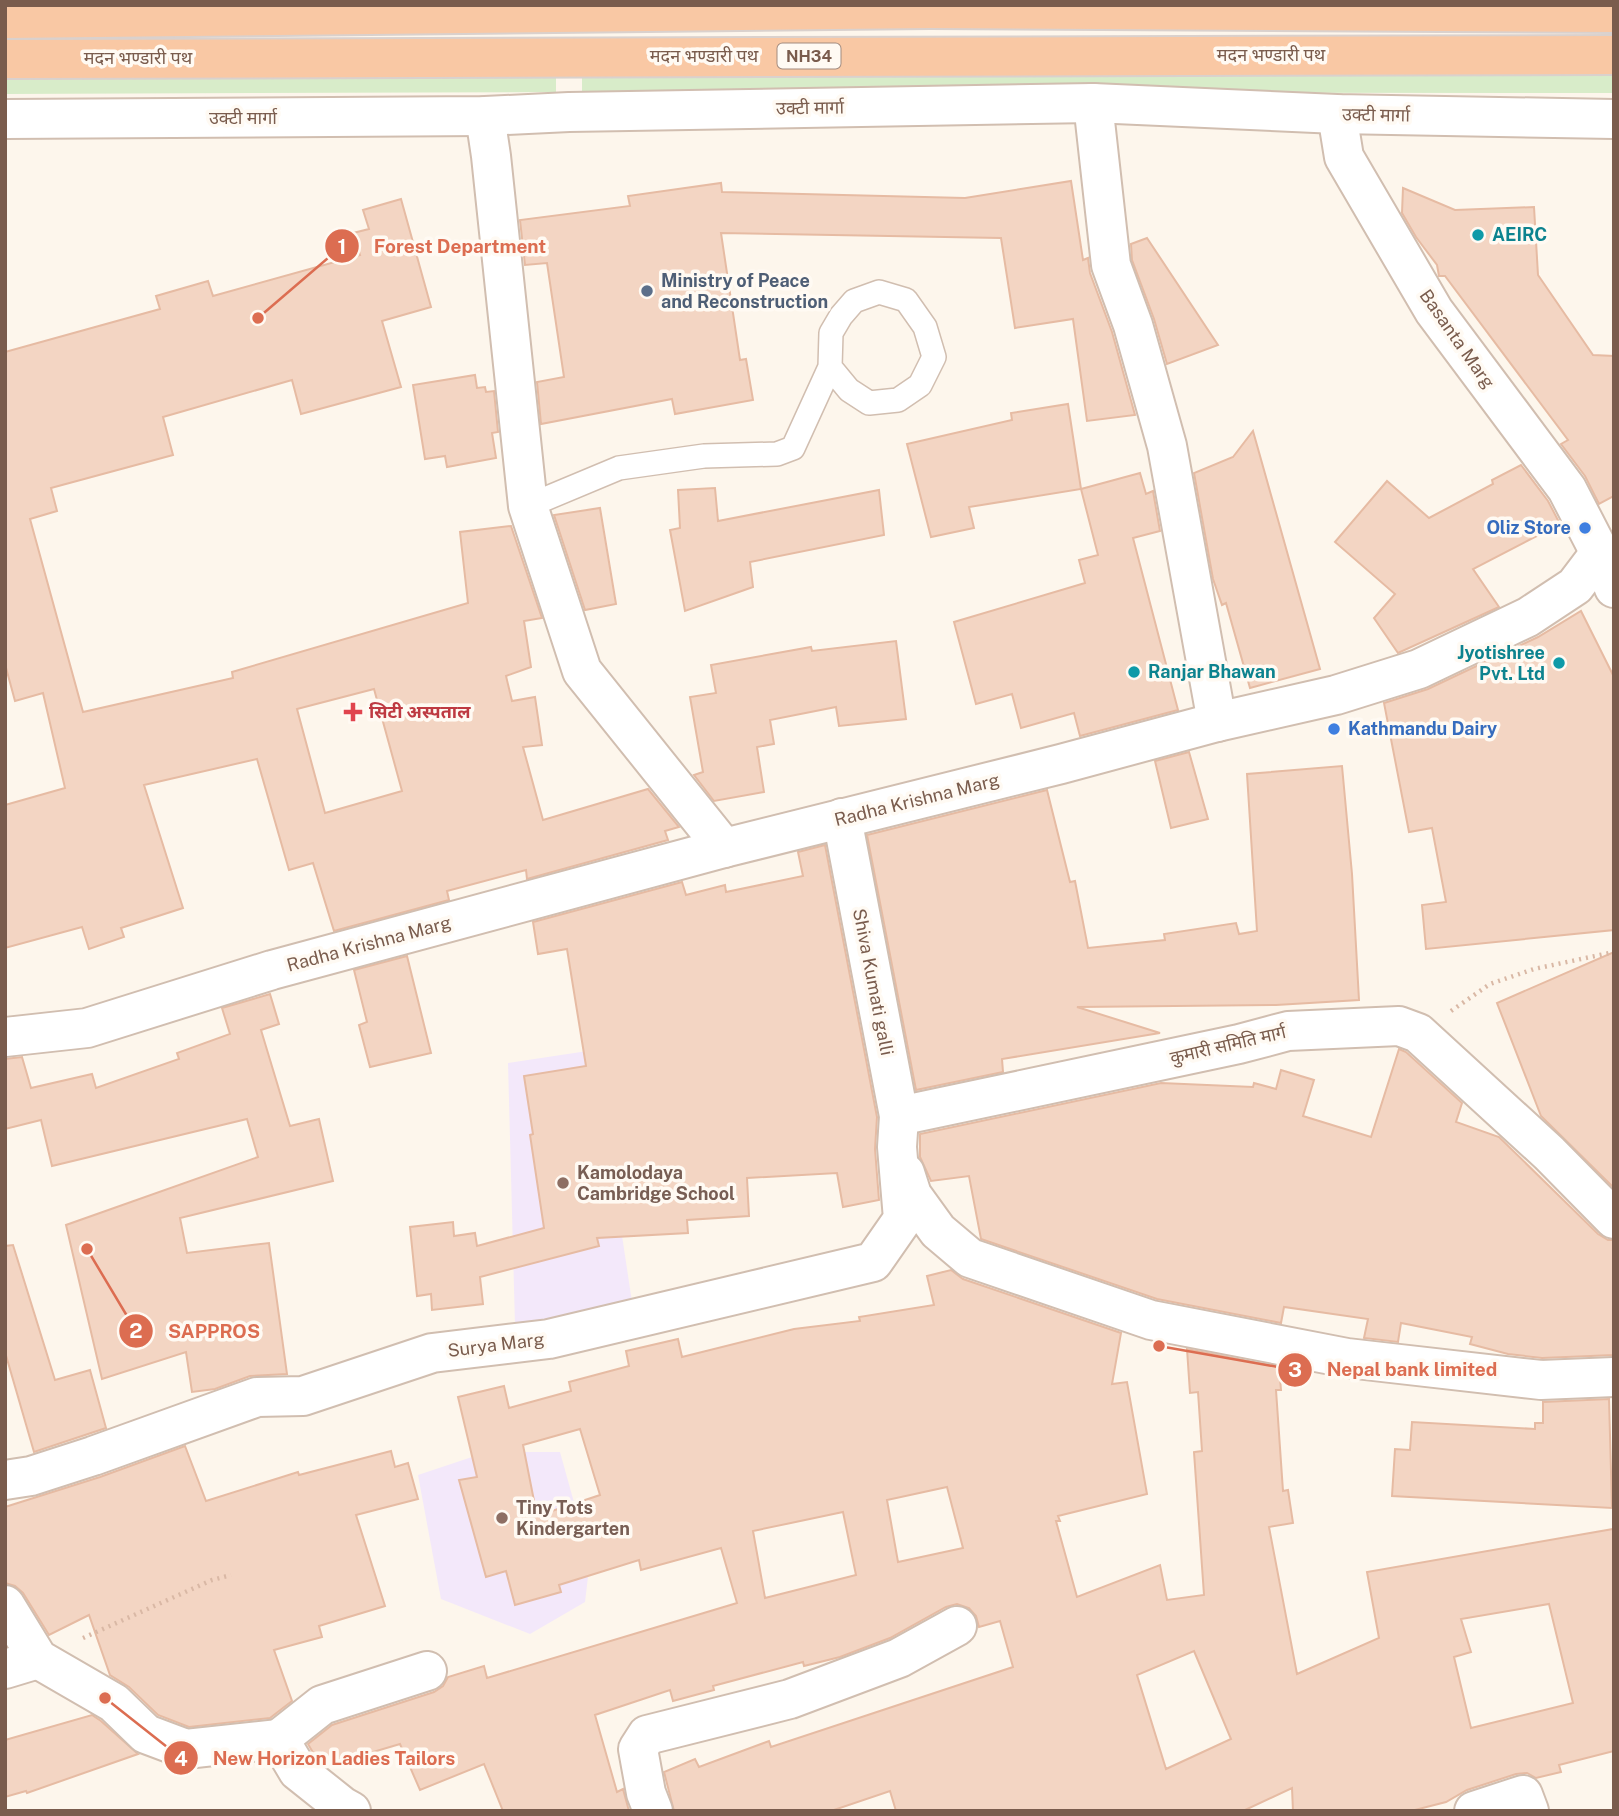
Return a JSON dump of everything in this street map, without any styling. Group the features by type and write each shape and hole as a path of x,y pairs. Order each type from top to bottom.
{"highway":[{"path":"5,19 930,9 1614,13"},
{"name":"मदन भण्डारी पथ","path":"5,59 1614,55"}],"street":[{"name":"उक्टी मार्गा","path":"5,119 485,116 1093,103 1337,114 1614,119"},
{"path":"1093,103 1111,265 1133,325 1167,446 1217,722"},
{"name":"Basanta Marg","path":"1217,722 1336,695 1419,669 1528,617 1575,586 1607,570 1567,489 1434,311 1344,157 1337,114"},
{"path":"485,116 528,506 582,671 724,848"},
{"name":"Radha Krishna Marg","path":"5,1037 87,1028 272,970 724,848 1217,722"},
{"name":"Shiva Kumati galli","path":"842,818 898,1131"},
{"name":"कुमारी समिति मार्ग","path":"898,1131 1288,1031 1399,1026 1418,1033"},
{"path":"1418,1033 1549,1153 1614,1219"},
{"path":"898,1131 912,1195 938,1231 970,1258 1013,1270 1151,1320 1347,1358 1541,1380 1614,1377"},
{"name":"Surya Marg","path":"5,1480 31,1476 69,1464 257,1396 303,1396 432,1353 549,1339 873,1262 903,1219 898,1131"},
{"path":"5,1605 22,1664 114,1703 146,1734 186,1749 279,1739 322,1705 427,1671"},
{"path":"653,1811 646,1793 638,1749 647,1735 790,1699 899,1658 957,1626"},
{"path":"279,1739 298,1771 351,1811"},
{"path":"1474,1811 1523,1795 1529,1811"}],"lane":[{"path":"528,506 619,467 704,456 777,454 793,448 830,367 831,333 854,300 879,292 906,300 925,327 934,357 920,385 898,400 869,403 849,390 830,367"}],"path":[{"path":"1418,1033 1490,984 1534,969 1614,952"},
{"path":"22,1664 212,1580 231,1575"}],"shaded area":[{"name":"Kamolodaya Cambridge School","path":"594,1050 632,1302 515,1325 508,1063"},
{"name":"Tiny Tots Kindergarten","path":"487,1452 560,1452 590,1560 585,1602 530,1634 441,1599 418,1475"}],"green space":[{"path":"556,75 556,92 5,94 5,77"},
{"path":"582,75 1614,76 1614,93 582,92"}],"building":[{"path":"1071,181 1083,260 1088,258 1090,273 1112,332 1135,415 1087,421 1073,319 1015,328 1001,238 721,233 740,360 746,359 753,400 675,414 672,399 541,424 537,382 564,377 547,263 525,265 520,220 630,206 628,196 721,183 722,192 965,198"},
{"path":"1403,188 1455,210 1534,207 1538,275 1593,355 1614,356 1614,496 1599,504 1585,476 1561,444 1568,440 1445,276 1439,276 1437,265 1402,213"},
{"path":"401,199 431,307 382,321 401,387 301,414 292,380 163,417 173,455 51,488 57,511 30,519 83,712 233,678 232,672 468,603 460,532 511,526 542,618 524,621 531,667 506,676 512,701 535,697 542,745 523,747 543,820 648,789 679,827 665,831 668,840 527,879 526,870 447,891 449,900 334,931 313,863 289,870 257,759 144,785 183,908 121,928 124,937 89,949 82,927 5,948 5,805 65,788 43,693 15,701 5,664 5,352 160,309 156,296 208,281 213,296 360,255 353,233 369,229 363,210","holes":["374,689 402,791 325,813 297,709"]},
{"path":"1147,238 1218,345 1167,364 1132,260 1131,244"},
{"path":"475,375 477,388 485,387 486,392 494,391 498,432 492,433 496,458 447,467 445,456 425,459 413,385"},
{"path":"1068,404 1081,489 969,507 974,528 931,537 907,444 1012,420 1011,413"},
{"path":"1253,431 1320,669 1250,688 1226,603 1222,605 1213,579 1194,473 1233,457"},
{"path":"1521,465 1548,501 1560,524 1473,569 1499,607 1398,653 1374,618 1395,594 1335,542 1387,481 1429,518 1493,484 1492,480"},
{"path":"1140,473 1146,494 1153,491 1160,531 1133,538 1178,710 1080,736 1074,713 1021,728 1012,694 976,704 954,622 1085,583 1079,560 1098,555 1081,489"},
{"path":"715,488 718,521 879,490 884,535 750,562 753,587 685,611 670,530 680,528 678,490"},
{"path":"600,508 616,604 585,610 554,515"},
{"path":"1581,611 1614,677 1614,930 1426,949 1422,905 1446,902 1432,828 1409,832 1384,703 1428,689 1538,637"},
{"path":"896,641 906,719 839,726 836,707 770,720 774,744 757,747 764,792 714,801 694,775 703,772 690,697 716,693 711,665 811,647 812,651"},
{"path":"1189,752 1208,819 1171,828 1155,761"},
{"path":"1342,766 1352,874 1359,1000 1276,1005 1077,1007 1160,1033 1002,1059 1003,1072 916,1090 867,835 1047,790 1070,882 1075,881 1088,948 1165,940 1164,934 1236,923 1239,934 1257,931 1247,774"},
{"path":"825,845 877,1117 875,1149 879,1200 843,1207 837,1173 747,1178 749,1216 687,1220 688,1233 597,1238 599,1246 480,1277 483,1304 432,1310 431,1294 417,1296 410,1227 453,1222 454,1236 475,1233 477,1246 544,1228 524,1076 586,1066 567,949 538,954 533,922 682,882 686,895 725,885 726,892 803,876 798,852"},
{"path":"1614,952 1614,1188 1541,1116 1497,1003"},
{"path":"407,956 431,1053 370,1067 359,1025 367,1022 354,970"},
{"path":"270,994 279,1024 261,1030 290,1126 319,1119 333,1181 180,1218 187,1253 269,1243 287,1374 250,1376 215,1389 192,1392 186,1352 102,1379 66,1225 258,1157 247,1119 52,1166 41,1120 5,1129 5,1059 22,1057 31,1088 92,1074 96,1088 179,1059 177,1053 230,1034 222,1008"},
{"path":"1399,1049 1406,1052 1462,1103 1456,1122 1499,1137 1598,1234 1608,1240 1614,1240 1614,1355 1542,1358 1508,1354 1470,1344 1472,1337 1401,1323 1398,1342 1364,1338 1368,1319 1284,1307 1281,1323 1157,1299 981,1239 969,1176 931,1181 920,1157 920,1134 1161,1083 1253,1087 1254,1083 1276,1089 1281,1070 1314,1080 1303,1116 1371,1137"},
{"path":"13,1245 55,1380 90,1370 106,1428 34,1452 5,1352 5,1246"},
{"path":"951,1270 963,1279 1121,1333 1112,1384 1127,1382 1147,1494 1058,1516 1060,1521 1056,1521 1077,1597 1160,1565 1167,1600 1204,1595 1194,1452 1202,1451 1198,1392 1190,1393 1187,1349 1279,1367 1281,1390 1276,1390 1283,1491 1288,1490 1293,1523 1269,1527 1297,1674 1379,1638 1367,1572 1613,1529 1614,1751 1559,1765 1561,1772 1536,1778 1527,1773 1516,1774 1467,1790 1446,1802 1411,1811 1293,1811 1292,1788 1243,1811 896,1811 890,1791 831,1811 674,1811 664,1772 695,1759 699,1767 769,1741 771,1747 1013,1667 1000,1621 979,1627 976,1616 969,1608 957,1604 946,1607 890,1638 840,1657 804,1666 803,1662 713,1686 714,1690 673,1701 670,1690 595,1715 617,1792 623,1789 629,1811 503,1811 484,1764 420,1790 400,1744 326,1766 315,1756 308,1744 332,1725 434,1692 443,1686 448,1677 484,1666 487,1678 737,1603 721,1548 641,1570 639,1560 559,1585 561,1592 515,1605 506,1571 486,1577 459,1480 477,1477 458,1397 504,1386 509,1408 571,1391 569,1382 629,1366 626,1351 678,1339 682,1357 794,1329 860,1321 859,1317 934,1305 927,1276","holes":["580,1429 600,1495 537,1516 523,1445","947,1487 963,1548 898,1562 887,1500","843,1512 856,1575 765,1598 753,1531","1549,1604 1573,1703 1471,1728 1454,1657 1471,1652 1461,1619","1194,1651 1231,1739 1166,1769 1137,1675"]},
{"path":"1609,1399 1612,1508 1392,1496 1395,1449 1410,1450 1412,1422 1535,1429 1535,1423 1543,1423 1543,1402"},
{"path":"185,1446 206,1501 298,1472 299,1475 391,1451 395,1467 408,1463 418,1499 356,1515 385,1606 319,1626 322,1637 274,1650 292,1701 270,1718 189,1727 158,1715 129,1687 110,1675 89,1615 49,1635 23,1593 15,1586 5,1583 5,1507"},
{"path":"92,1715 138,1754 27,1793 26,1791 5,1797 5,1740"}],"place":[{"name":"AEIRC","path":"1478,235"},
{"name":"Ministry of Peace and Reconstruction","path":"647,291"},
{"name":"Forest Department","path":"258,318"},
{"name":"Oliz Store","path":"1585,528"},
{"name":"Jyotishree Pvt. Ltd","path":"1559,663"},
{"name":"Ranjar Bhawan","path":"1134,672"},
{"name":"सिटी अस्पताल","path":"353,712"},
{"name":"Kathmandu Dairy","path":"1334,729"},
{"name":"Kamolodaya Cambridge School","path":"563,1183"},
{"name":"SAPPROS","path":"87,1249"},
{"name":"Nepal bank limited","path":"1159,1346"},
{"name":"Tiny Tots Kindergarten","path":"502,1518"},
{"name":"New Horizon Ladies Tailors","path":"105,1698"}]}
